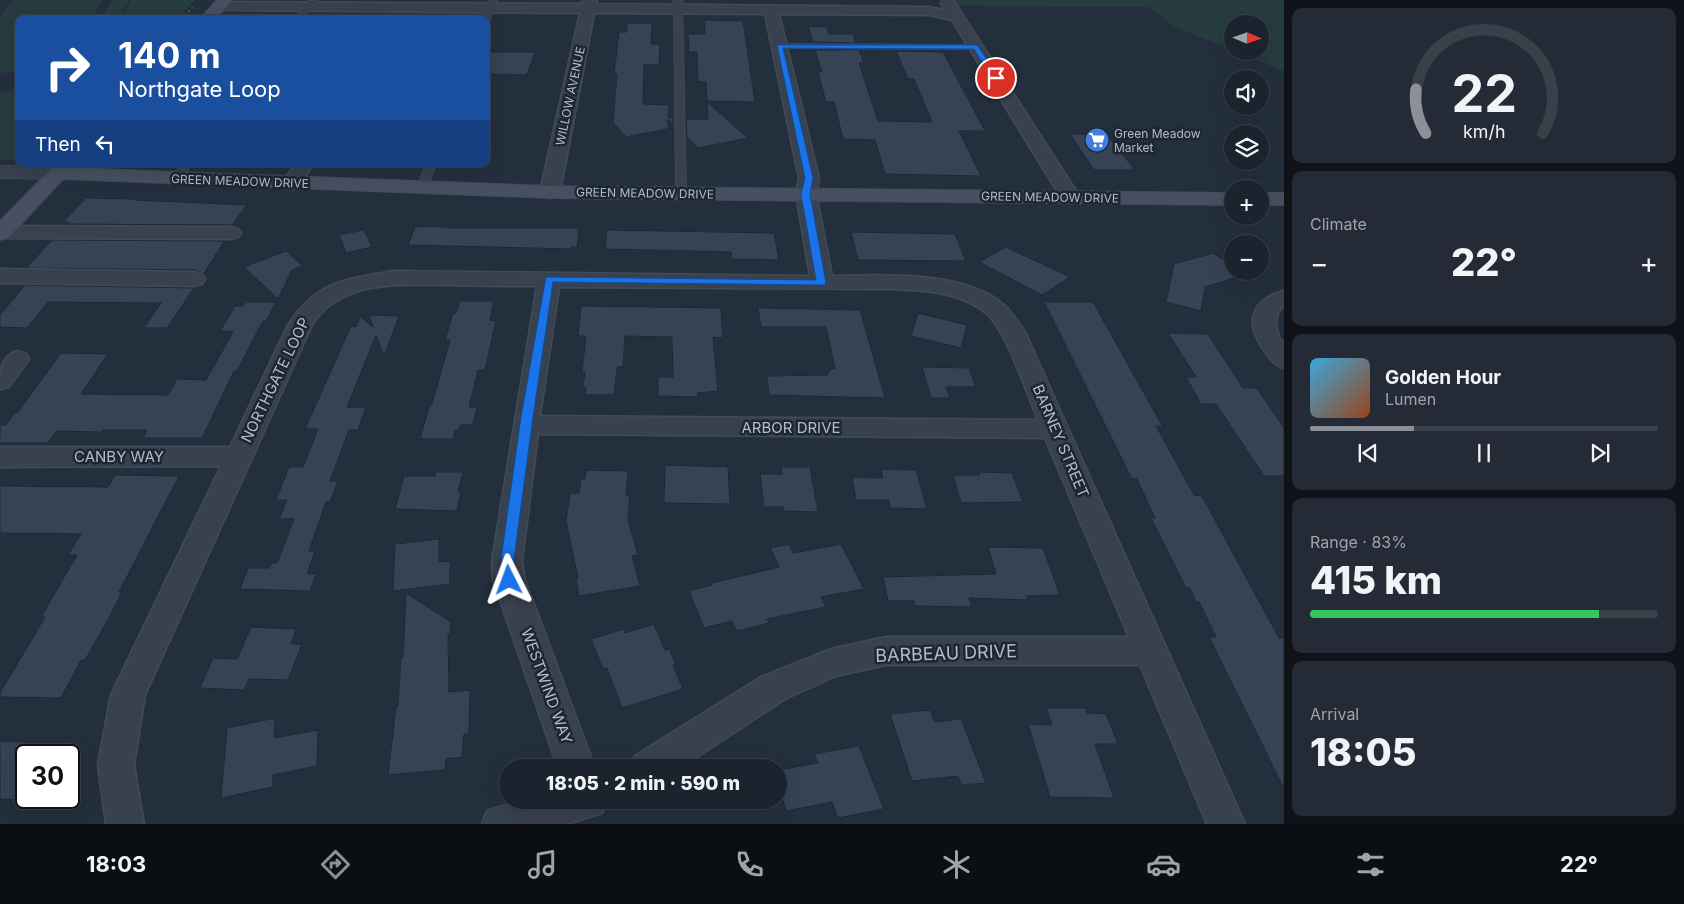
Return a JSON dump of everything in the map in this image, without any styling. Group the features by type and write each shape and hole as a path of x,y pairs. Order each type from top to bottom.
{"main road":[{"path":"211,15 222,3"},
{"path":"0,232 62,168"},
{"name":"GREEN MEADOW DRIVE","path":"62,168 181,171 292,183 550,192 1224,199"},
{"path":"1269,199 1284,199"}],"street":[{"path":"947,0 1070,197"},
{"path":"222,3 310,3 400,9 490,9 590,4 678,5 771,10 929,11 957,17"},
{"name":"WILLOW AVENUE","path":"550,192 590,4"},
{"path":"771,10 809,178 806,194 822,283"},
{"path":"292,183 302,167"},
{"path":"0,172 62,168"},
{"path":"0,232 231,233"},
{"path":"0,276 194,280"},
{"name":"NORTHGATE LOOP","path":"125,824 116,765 128,695 301,322 313,304 334,292 355,284 394,278 822,283"},
{"name":"WESTWIND WAY","path":"549,279 507,559 509,580 573,759"},
{"name":"BARNEY STREET","path":"822,283 922,284 962,290 994,308 1013,332 1226,824"},
{"path":"1284,298 1277,299 1269,307 1263,318 1266,336 1284,360"},
{"path":"0,381 17,359"},
{"name":"ARBOR DRIVE","path":"526,425 1056,429"},
{"name":"CANBY WAY","path":"0,457 239,456"},
{"name":"BARBEAU DRIVE","path":"662,759 773,688 831,662 886,651 1152,651"},
{"path":"501,824 555,809"}],"lane":[{"path":"301,15 310,3"},
{"path":"678,5 680,193"},
{"path":"779,46 976,47"},
{"path":"422,188 430,167"}],"green space":[{"path":"13,0 103,0 94,15 15,15 15,72 0,73 0,16"},
{"path":"112,0 129,0 120,15 103,15"},
{"path":"131,0 195,0 180,15 122,15"},
{"path":"954,0 1284,0 1284,71 1258,60 1269,60 1269,15 1224,15 1224,47 1175,27 1149,7 958,6"},
{"path":"15,91 15,160 0,160 0,93"}],"building":[{"path":"704,20 743,21 755,102 707,101 706,82 698,82 697,52 689,52 688,34 705,34"},
{"path":"627,23 652,23 651,44 660,44 659,65 644,65 643,104 669,105 668,118 673,118 673,124 668,119 668,129 626,137 613,122 617,74 614,74 619,32 627,32"},
{"path":"808,26 827,27 829,34 853,34 856,43 813,42"},
{"path":"815,50 859,50 864,63 859,63 878,121 932,122 914,79 908,79 896,51 943,52 985,131 959,131 981,176 885,174 875,140 843,139 834,102 826,102 818,72 822,72"},
{"path":"490,52 535,52 527,75 490,74"},
{"path":"707,102 748,138 698,148 687,137 686,119 708,119"},
{"path":"1070,134 1107,135 1135,170 1094,170"},
{"path":"86,198 247,205 232,225 67,224 69,222 63,222"},
{"path":"415,227 454,228 579,228 577,247 571,247 571,249 408,245"},
{"path":"364,230 372,247 346,253 339,235"},
{"path":"607,230 774,233 779,260 732,259 731,252 605,249"},
{"path":"851,232 955,234 966,261 858,260"},
{"path":"52,240 224,242 204,273 194,270 26,268"},
{"path":"1006,247 1070,277 1042,295 979,262"},
{"path":"286,251 303,266 292,270 278,299 244,267"},
{"path":"1213,253 1224,260 1224,280 1228,280 1205,287 1201,311 1166,302 1174,264"},
{"path":"25,285 194,288 167,328 144,328 161,303 48,302 27,328 0,327 0,315"},
{"path":"460,301 494,301 490,320 496,321 485,370 478,370 469,407 477,407 473,424 460,425 459,430 455,430 453,439 420,439 450,340 445,340 453,313 456,313"},
{"path":"246,302 276,302 266,321 263,321 237,371 234,371 202,438 143,438 147,430 103,430 102,432 56,431 48,443 0,443 0,425 6,425 15,412 18,412 61,353 108,354 81,394 168,395 177,379 206,380 233,332 220,331 235,306 243,306"},
{"path":"1044,302 1093,302 1163,427 1156,426 1194,495 1202,496 1279,638 1284,638 1284,789 1209,637 1216,637 1199,602 1196,602 1190,588 1186,588 1151,518 1155,518 1137,479 1132,479"},
{"path":"581,306 721,308 723,338 713,337 718,391 697,393 698,397 658,396 658,377 673,377 672,337 625,336 623,367 617,367 614,395 585,395 586,388 583,388 585,372 582,372 586,336 578,336"},
{"path":"758,308 860,310 885,398 769,395 767,376 828,375 827,372 830,372 830,369 835,369 826,327 761,327"},
{"path":"918,313 967,325 961,348 911,336"},
{"path":"369,315 399,316 384,356 376,335 347,407 366,407 358,430 349,430 330,481 338,481 330,502 326,502 309,551 315,551 307,574 316,574 310,591 240,589 248,568 269,568 272,563 277,563 294,519 279,519 287,500 276,500 289,467 303,467 318,429 305,429 351,326 356,327 360,316 373,327"},
{"path":"1168,333 1208,334 1243,388 1257,388 1284,428 1284,476 1264,476 1216,404 1201,404 1186,377 1196,377"},
{"path":"922,367 969,368 976,387 946,387 950,398 931,398"},
{"path":"665,465 728,467 730,504 664,503"},
{"path":"781,467 810,467 818,512 783,511 783,507 764,507 760,474 782,474"},
{"path":"881,469 916,470 927,509 890,508 889,500 856,500 852,477 883,478"},
{"path":"586,470 628,471 626,496 630,496 628,520 638,555 632,556 640,586 579,596 576,579 578,578 566,521 570,493 579,493 581,479 585,479"},
{"path":"436,472 463,472 458,492 461,492 457,511 395,509 404,476 435,476"},
{"path":"979,472 1012,473 1023,502 961,503 953,475 980,475"},
{"path":"115,475 179,476 119,592 122,592 109,618 85,660 81,660 61,698 0,697 0,693 45,617 41,617 77,555 68,555 81,534 0,533 0,486 108,487"},
{"path":"439,539 439,562 450,561 450,584 393,591 395,544"},
{"path":"789,544 793,553 841,544 864,589 821,597 826,607 767,619 769,623 737,631 732,621 704,628 689,591 712,585 712,583 779,567 770,548"},
{"path":"988,547 1043,548 1060,595 1027,596 1028,600 969,598 972,607 915,606 914,601 888,601 883,577 996,574"},
{"path":"406,593 451,622 448,635 449,692 470,690 469,734 464,734 462,757 446,759 445,770 388,775 396,706 398,706 401,657 403,657"},
{"path":"654,624 665,650 669,649 676,664 673,665 683,689 622,708 607,668 603,669 591,639 624,629 625,633"},
{"path":"251,627 296,629 291,644 302,644 288,680 249,679 244,690 200,688 213,658 237,659"},
{"path":"1046,708 1086,708 1087,713 1106,714 1118,744 1095,744 1114,798 1050,797 1028,724 1052,725"},
{"path":"930,710 935,722 961,719 986,783 961,785 958,776 912,781 890,714"},
{"path":"275,718 274,738 318,730 317,766 273,775 273,787 221,798 227,728"},
{"path":"0,741 26,742 26,744 15,744 15,800 0,799"},
{"path":"859,746 884,809 838,818 832,802 786,811 787,768 818,763 814,754"}],"place":[{"name":"Green Meadow Market","path":"1097,140"}],"route":[{"path":"509,580 507,559 549,279 822,283 806,194 809,178 779,46 976,47 996,78"}]}
